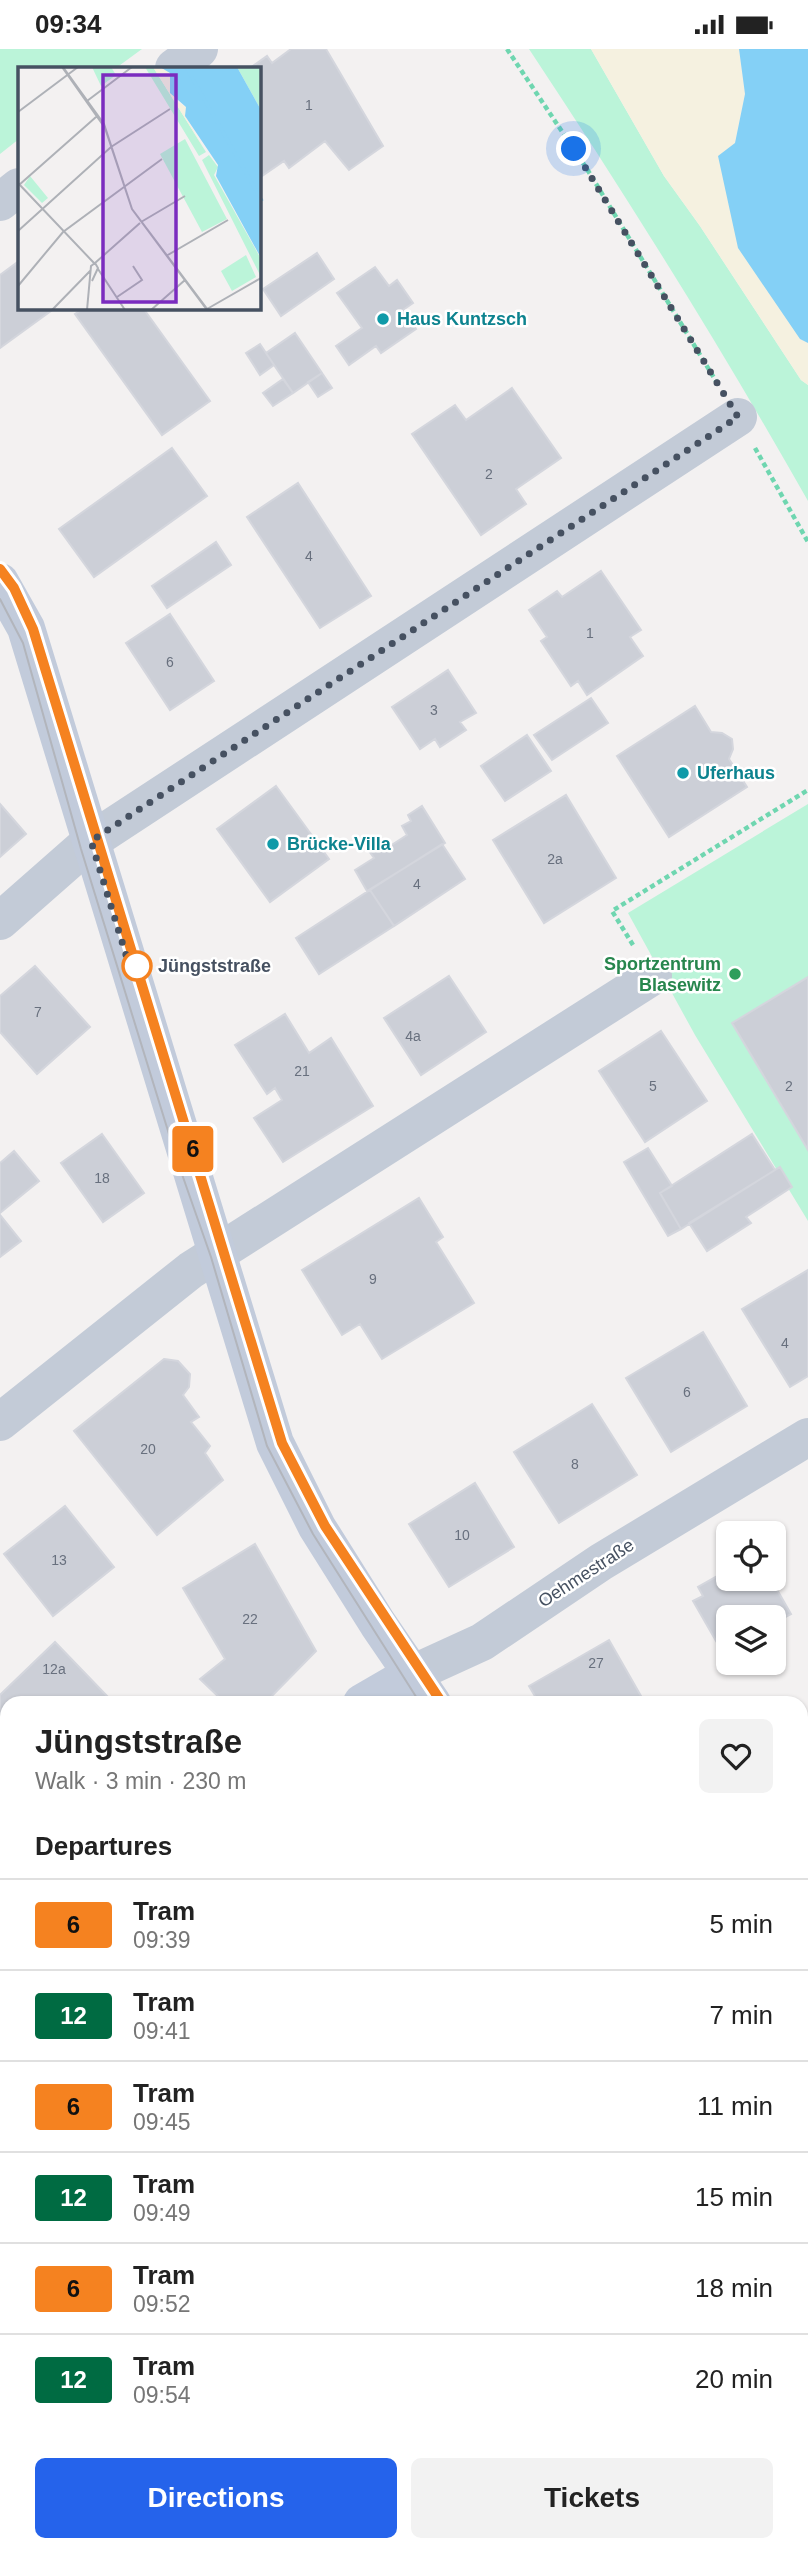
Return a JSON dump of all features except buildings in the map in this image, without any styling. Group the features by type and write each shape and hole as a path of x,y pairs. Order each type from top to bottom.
{"main road":[{"path":"0,582 26,628 275,1443 317,1527 422,1688"},
{"name":"Oehmestraße","path":"390,1696 422,1688"}],"street":[{"path":"175,67 199,49"},
{"path":"0,202 18,188"},
{"path":"0,921 91,841 738,417"},
{"path":"0,1422 217,1252 653,976"},
{"name":"Oehmestraße","path":"422,1688 482,1642 601,1562 808,1437"}],"path":[{"path":"507,49 587,169 738,417 808,542"},
{"path":"653,976 612,911 808,790"}],"green space":[{"path":"0,49 142,49 117,67 18,67 18,140 0,154"},
{"path":"529,49 591,49 664,176 801,380 808,385 808,501 673,273"},
{"name":"Sportzentrum Blasewitz","path":"808,804 808,1221 695,1035 628,913"}],"sand":[{"path":"591,49 739,49 745,94 735,143 800,339 808,343 808,385 801,380 664,176"}],"water":[{"path":"739,49 808,49 808,343 800,339 738,248 718,156 735,143 745,94"}],"tram line":[{"path":"0,569 14,588 33,629 282,1443 325,1526 437,1696"},
{"name":"6","path":"0,569 14,588 33,629 282,1443 325,1526 437,1696"},
{"path":"0,599 23,643 81,849 177,1160 211,1257 267,1446 313,1534 416,1696"}],"place":[{"name":"Haus Kuntzsch","path":"383,319"},
{"name":"Uferhaus","path":"683,773"},
{"name":"Brücke-Villa","path":"273,844"},
{"name":"Jüngststraße","path":"137,966"},
{"name":"Sportzentrum Blasewitz","path":"735,974"}],"route":[{"path":"137,966 131,971 91,841 738,417 574,149"}]}
